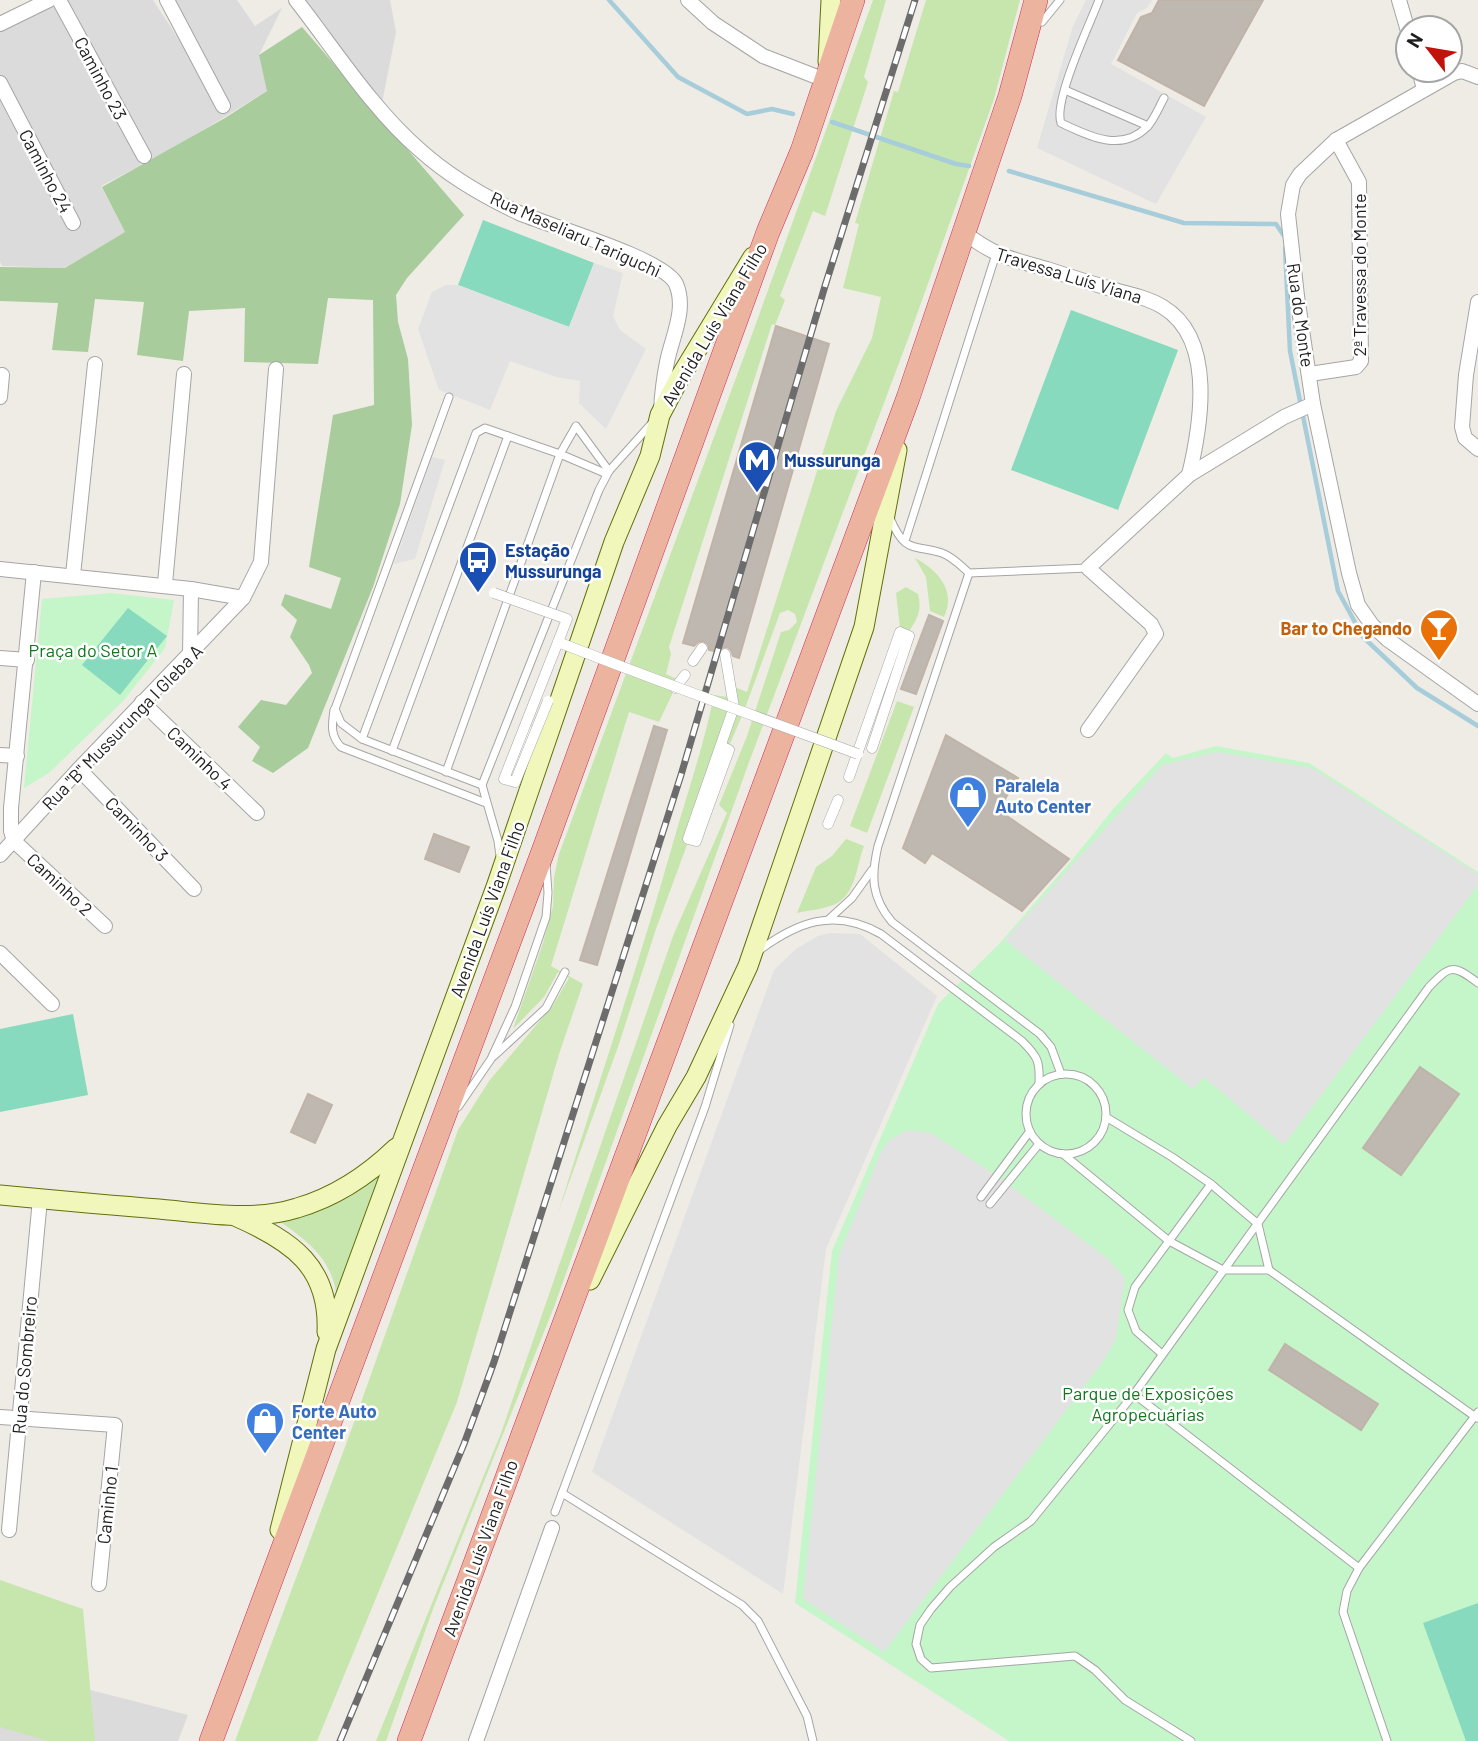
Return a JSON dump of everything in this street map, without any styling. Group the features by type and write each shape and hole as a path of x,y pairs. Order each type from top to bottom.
{"highway":[{"name":"Avenida Luís Viana Filho","path":"211,1741 545,845 768,232 802,151 853,0"},
{"name":"Avenida Luís Viana Filho","path":"409,1741 908,398 1039,11 1051,0"}],"main road":[{"name":"Avenida Luís Viana Filho","path":"827,74 831,0"},
{"name":"Avenida Luís Viana Filho","path":"261,1609 326,1349 496,887 614,542 650,456 660,415 723,303 768,232"},
{"name":"Avenida Luís Viana Filho","path":"551,1356 667,1126 696,1077 750,962 864,627 886,500 908,398"},
{"path":"0,1195 233,1216 265,1214 296,1209 329,1196 361,1178 400,1145"},
{"path":"233,1216 271,1232 295,1249 313,1270 324,1292 328,1316 326,1349"}],"street":[{"path":"0,24 49,0"},
{"name":"Caminho 23","path":"60,0 144,156"},
{"path":"167,0 223,106"},
{"name":"Rua Maseliaru Tariguchi","path":"296,0 380,108 421,151 492,200 656,265 676,282 680,309 665,371 660,415"},
{"path":"688,0 713,23 754,51 827,74"},
{"name":"Rua do Monte","path":"1478,78 1462,71 1424,89 1336,140 1300,174 1293,185 1289,206 1297,296 1310,374 1308,406 1358,604 1372,625 1387,639 1478,704"},
{"name":"Caminho 24","path":"0,83 73,223"},
{"path":"1423,84 1424,89"},
{"name":"2ª Travessa do Monte","path":"1310,374 1356,367 1362,355 1359,182 1336,140"},
{"name":"Travessa Luís Viana","path":"965,233 996,254 1150,300 1165,307 1179,319 1188,333 1198,363 1200,429 1189,475"},
{"path":"1478,302 1466,375 1461,428 1465,438 1478,449"},
{"path":"73,575 96,365"},
{"name":"Rua \"B\" Mussurunga I Gleba A","path":"5,848 243,598 261,562 276,369"},
{"path":"165,584 184,374"},
{"path":"0,397 2,375"},
{"path":"1088,730 1156,634 1151,624 1088,568 1189,475 1308,406"},
{"path":"0,569 165,584 243,598"},
{"path":"5,848 17,757 34,572"},
{"path":"496,587 494,593 567,619 504,779 515,782 548,701 544,699 513,772"},
{"path":"190,655 191,589"},
{"path":"849,777 900,632 909,636 872,748"},
{"path":"558,642 859,754"},
{"path":"693,661 702,648"},
{"path":"704,808 725,748 729,750 696,841 688,839 734,708 725,654"},
{"path":"0,658 27,660"},
{"path":"676,688 685,674"},
{"name":"Caminho 4","path":"142,702 257,813"},
{"path":"0,755 17,757"},
{"name":"Caminho 3","path":"79,769 194,889"},
{"path":"828,824 838,800"},
{"name":"Caminho 2","path":"5,848 105,926"},
{"path":"0,953 52,1004"},
{"name":"Rua do Sombreiro","path":"9,1530 40,1199"},
{"path":"0,1417 20,1418"},
{"name":"Caminho 1","path":"20,1418 115,1425 99,1584"},
{"path":"476,1741 552,1528"}],"lane":[{"path":"1039,11 1060,0"},
{"path":"1099,0 1065,90 1059,117 1061,123 1110,143 1129,139 1148,126 1164,98"},
{"path":"1065,90 1148,126"},
{"path":"905,541 996,254"},
{"path":"449,397 334,709 332,728 334,739 341,747 486,803"},
{"path":"496,887 501,859 482,785 598,490 608,472 660,415"},
{"path":"446,772 560,454 576,426 608,472"},
{"path":"362,739 476,433 485,428 608,472"},
{"path":"392,751 508,436"},
{"path":"886,500 895,528 905,541 915,548 948,556 970,573 1088,568"},
{"path":"970,573 886,822 873,869 874,889 880,905 892,922 1040,1034 1051,1047 1061,1074"},
{"path":"334,709 341,723 362,739 482,785"},
{"path":"435,1136 491,1059 515,1007 546,917 548,893 545,845"},
{"path":"828,920 852,898 873,869"},
{"path":"555,1512 705,1107 750,962 775,939 811,923 828,920 853,920 881,934 1022,1041 1035,1055 1039,1065 1039,1084"},
{"path":"1191,1741 1125,1700 1095,1670 1075,1656 931,1668 921,1659 916,1644 920,1625 950,1587 994,1547 1031,1521 1133,1394 1429,987 1444,970 1452,968 1460,970 1478,983"},
{"path":"491,1059 545,1008 565,972"},
{"path":"503,1032 510,1040 515,1039"},
{"path":"1061,1074 1083,1077 1094,1084 1106,1105 1104,1129 1088,1148 1076,1153 1050,1151 1039,1144 1026,1119 1031,1094 1049,1077 1061,1074"},
{"path":"1106,1117 1211,1184 1258,1224 1269,1270"},
{"path":"981,1197 1030,1131"},
{"path":"990,1204 1039,1144"},
{"path":"1063,1154 1169,1241 1223,1270 1269,1270 1477,1415 1359,1568 1347,1591 1343,1612 1387,1741"},
{"path":"1162,1354 1136,1331 1128,1310 1135,1287 1211,1184"},
{"path":"1133,1394 1359,1568"},
{"path":"562,1493 743,1605 758,1621 807,1716 813,1741"}],"shaded area":[{"path":"32,0 51,0 141,165 101,186 125,232 65,268 2,266 0,262 0,19"},
{"path":"55,0 153,0 198,69 170,0 237,0 255,26 282,8 259,55 268,90 145,166"},
{"path":"298,0 390,0 396,32 382,103"},
{"path":"1086,0 1152,0 1147,8 1137,13 1111,64 1206,117 1156,204 1037,148 1073,26"},
{"path":"594,263 623,273 613,316 620,330 646,349 606,429 579,403 580,381 557,377 510,361 490,410 439,390 418,329 432,292 446,285 458,285 569,327"},
{"path":"432,457 445,460 415,559 394,564"},
{"path":"1217,752 1312,768 1478,874 1478,885 1284,1145 1204,1077 1193,1089 1005,940 1162,765"},
{"path":"830,933 860,934 937,996 826,1249 783,1594 592,1472 774,970 796,949 818,936"},
{"path":"907,1130 931,1133 997,1176 1107,1258 1125,1278 1116,1339 1104,1360 884,1652 803,1599 839,1255 880,1154 888,1141"},
{"path":"32,1675 188,1715 178,1741 0,1741 0,1679"}],"green space":[{"path":"873,0 886,0 864,77 868,82 825,216 813,211 780,296 785,300 775,325 772,324 669,647 671,654 666,674 679,680 659,722 629,712 551,966 583,984 560,1051 457,1402 317,1741 235,1741 348,1439 458,1130 489,1081 553,1005 569,978 558,972 544,997 513,1029 553,906 554,877 559,854"},
{"path":"926,0 1020,0 994,99 911,331 748,765 554,1307 433,1609 386,1741 376,1741 501,1433 673,936 727,813 719,805 747,736 781,632 789,630 797,622 795,614 788,610 780,613 744,711 687,845 558,1213 646,936 714,695 734,698 737,688 747,692 836,411 872,338 881,297 843,288 859,224 855,223 894,91 898,92"},
{"path":"302,27 464,215 407,278 396,295 398,322 408,359 412,425 400,504 373,587 308,748 273,773 252,761 260,747 238,727 261,700 286,705 312,673 290,637 297,620 281,605 285,594 331,609 341,578 309,567 333,415 374,405 373,300 328,298 318,364 244,362 245,308 189,311 183,361 137,355 144,302 95,299 88,352 52,350 58,303 0,301 0,267 65,268 125,232 102,187 225,118 267,91 259,55"},
{"path":"483,220 594,263 569,327 458,285"},
{"path":"1071,310 1178,350 1118,510 1011,470"},
{"path":"915,558 931,568 943,582 948,598 944,617 930,611 926,577"},
{"path":"906,587 918,594 920,605 910,630 900,628 896,593"},
{"name":"Praça do Setor A","path":"111,593 174,600 165,648 124,700 49,773 24,788 42,599"},
{"path":"128,608 167,636 120,695 82,665"},
{"path":"897,701 914,707 867,833 850,826"},
{"name":"Parque de Exposições Agropecuárias","path":"1216,746 1309,763 1478,872 1478,1741 1009,1741 795,1603 832,1251 938,1004 999,944 1114,808 1166,753 1173,758"},
{"path":"846,839 864,846 850,889 839,902 797,913 816,867 832,856"},
{"path":"73,1014 88,1095 0,1112 0,1029"},
{"path":"381,1175 336,1292 328,1269 315,1250 279,1221 348,1194"},
{"path":"0,1580 83,1609 95,1741 48,1741 0,1727"},
{"path":"1478,1603 1478,1741 1466,1741 1423,1623"}],"building":[{"path":"1159,0 1263,0 1204,106 1118,60 1141,17 1152,13"},
{"name":"Mussurunga","path":"776,326 829,344 739,658 733,656 727,647 718,652 709,650 708,644 703,641 694,646 683,643"},
{"path":"929,615 943,621 916,694 901,689"},
{"path":"654,726 667,730 597,965 580,960"},
{"name":"Paralela Auto Center","path":"946,735 1018,778 998,810 1069,859 1022,911 932,853 925,863 903,848"},
{"path":"434,834 469,847 459,872 425,859"},
{"path":"1420,1067 1459,1094 1401,1175 1363,1148"},
{"path":"308,1094 332,1105 315,1143 291,1132"},
{"path":"1285,1344 1378,1404 1361,1430 1269,1370"}],"waterway":[{"path":"609,0 678,77 747,114 772,109 793,114"},
{"path":"832,122 969,166"},
{"path":"1009,171 1184,223 1276,224 1284,236"},
{"path":"1285,248 1290,351 1338,591 1363,637 1417,688 1478,726"}],"railway":[{"path":"340,1741 464,1444 494,1362 681,775 825,286 915,0"}],"place":[{"name":"Mussurunga","path":"757,494"},
{"name":"Estação Mussurunga","path":"478,594"},
{"name":"Bar to Chegando","path":"1439,662"},
{"name":"Paralela Auto Center","path":"968,829"},
{"name":"Forte Auto Center","path":"265,1455"}]}
